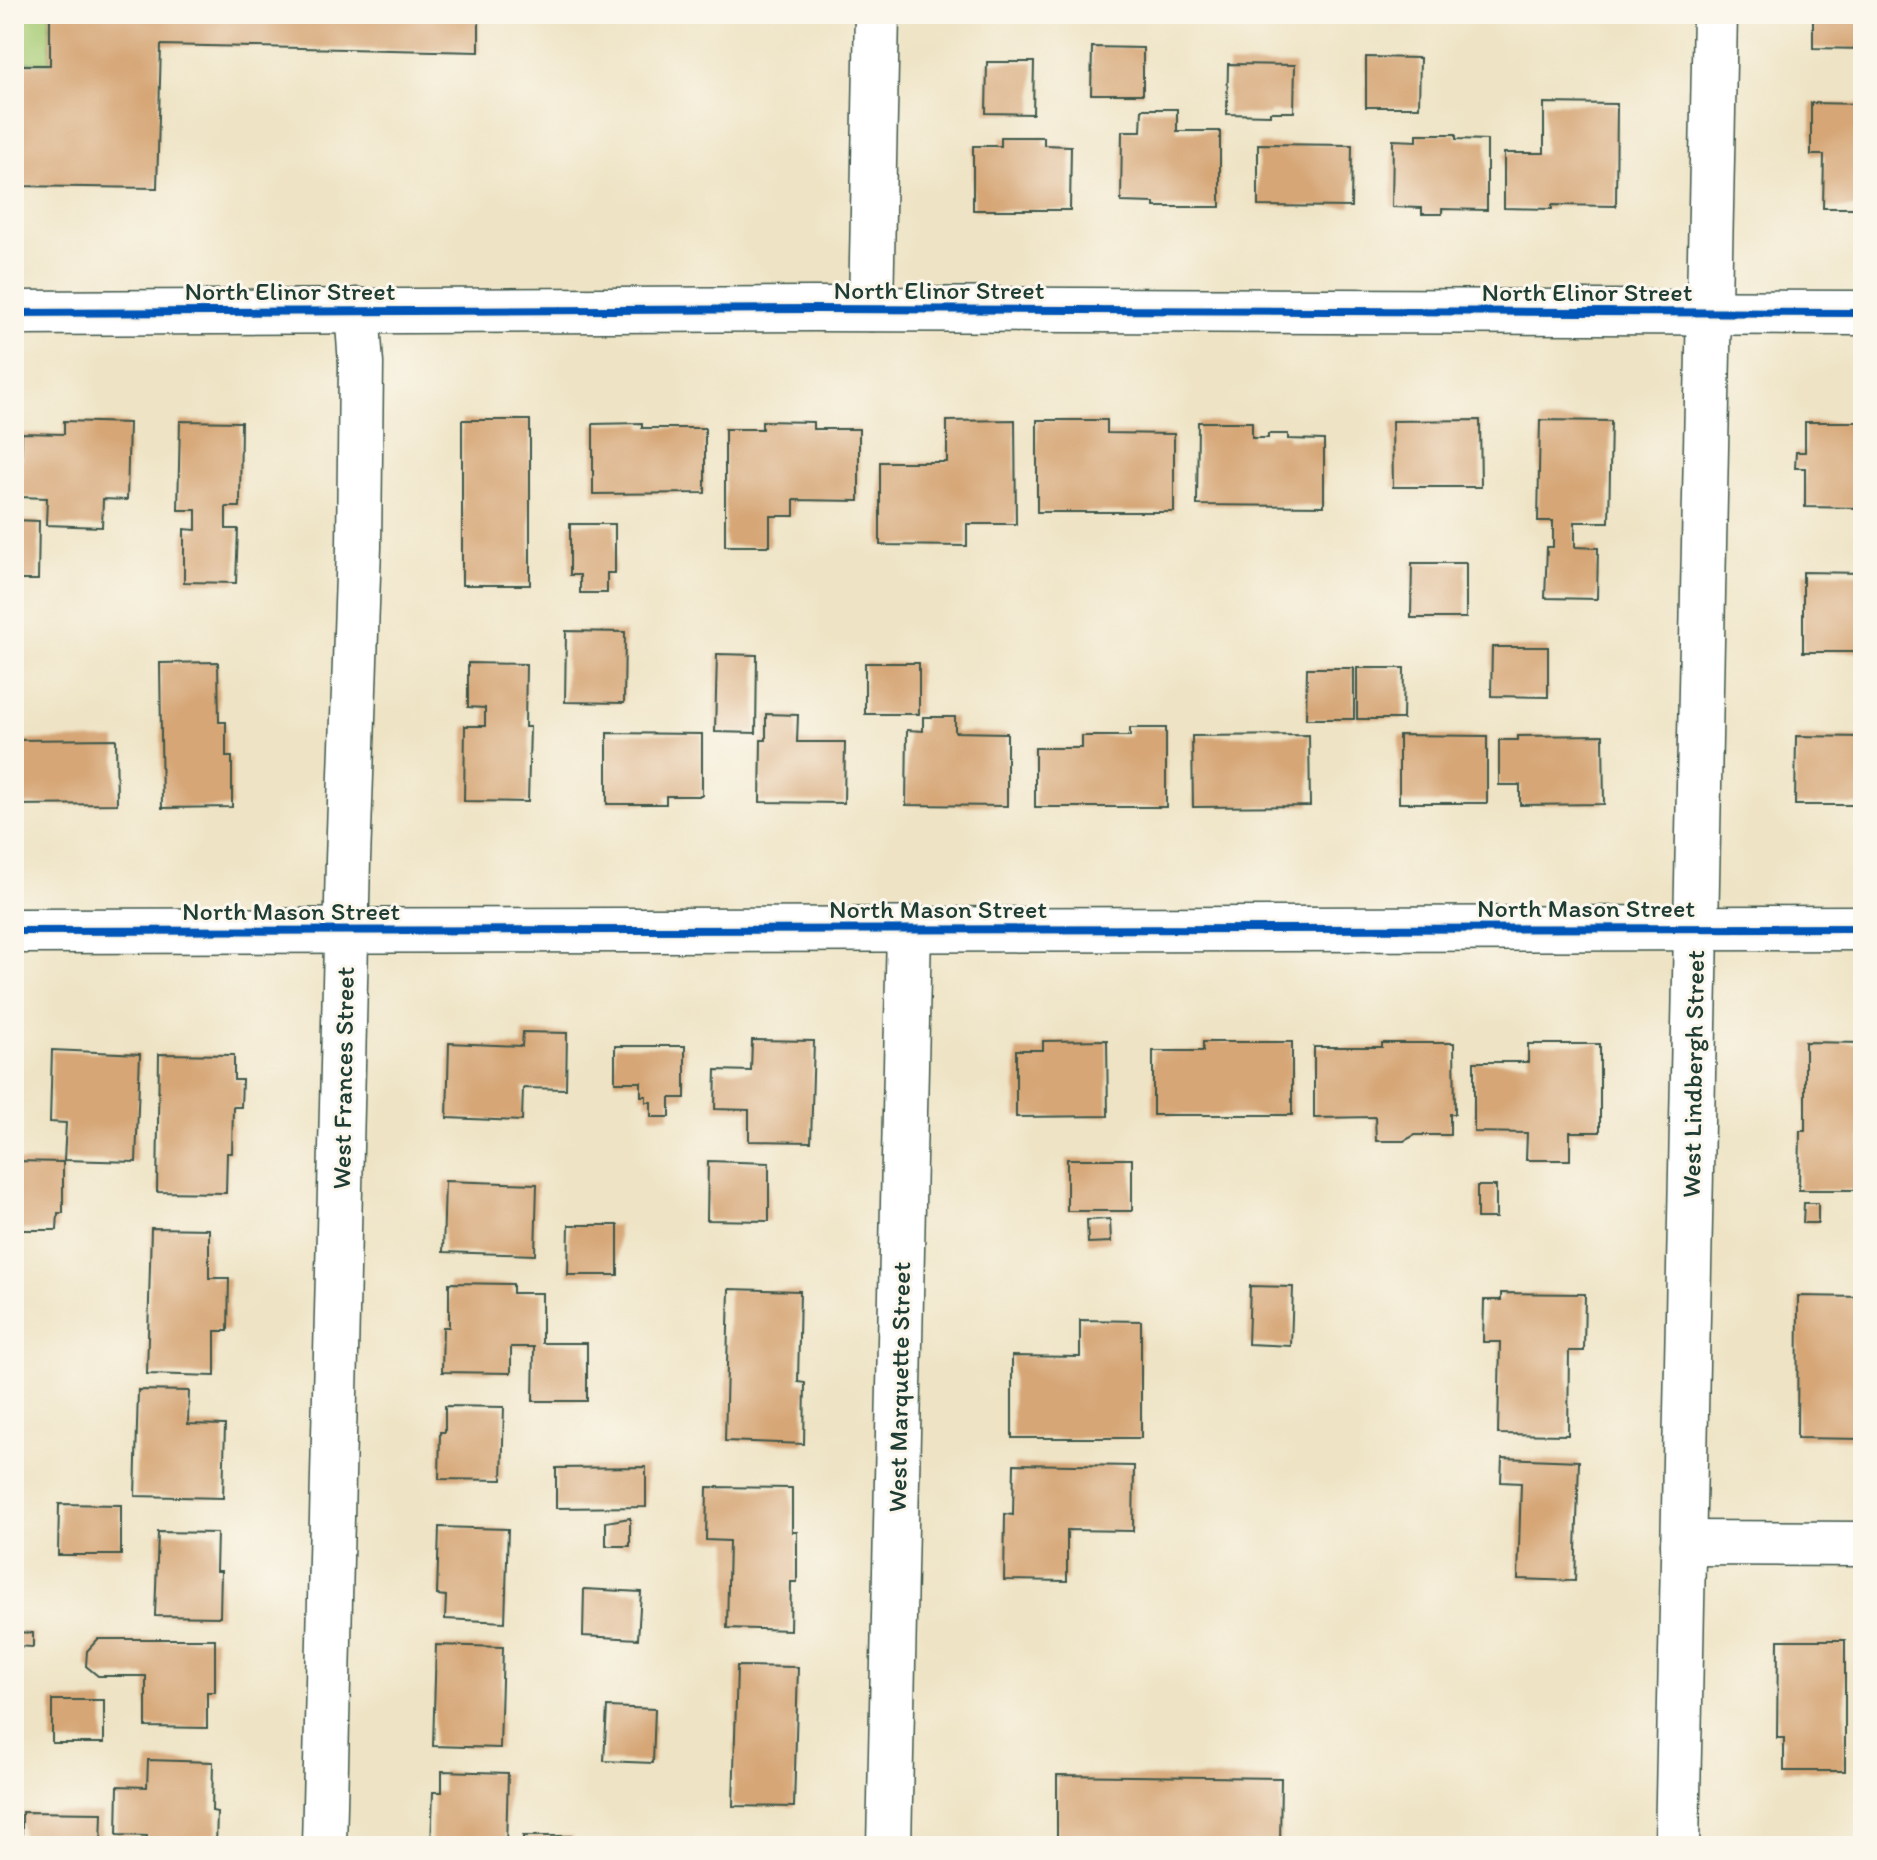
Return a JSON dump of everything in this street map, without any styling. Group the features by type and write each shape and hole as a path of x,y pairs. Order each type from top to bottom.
{"street":[{"path":"871,309 877,14"},
{"name":"West Lindbergh Street","path":"1677,1846 1715,14"},
{"name":"North Elinor Street","path":"14,313 871,309 1863,313"},
{"name":"West Frances Street","path":"324,1846 346,930 359,547 361,364 357,310"},
{"name":"North Mason Street","path":"14,931 1863,928"},
{"name":"West Marquette Street","path":"889,1846 909,929"},
{"path":"1683,1543 1863,1544"}],"green space":[{"path":"14,14 50,14 50,63 14,62"}],"building":[{"path":"50,14 479,14 479,52 161,45 157,188 14,186 14,65 50,65"},
{"path":"1813,14 1863,14 1863,49 1813,48"},
{"path":"1092,47 1143,48 1143,94 1091,94"},
{"path":"1366,57 1420,58 1419,107 1366,107"},
{"path":"987,62 1034,62 1033,114 986,113"},
{"path":"1228,64 1295,65 1294,112 1227,114"},
{"path":"1544,103 1617,104 1616,206 1504,208 1504,153 1544,153"},
{"path":"1811,103 1863,104 1863,208 1823,208 1824,155 1811,155"},
{"path":"1142,109 1177,109 1177,131 1220,131 1220,207 1154,207 1154,203 1121,202 1122,131 1141,131"},
{"path":"1417,134 1456,134 1456,139 1487,140 1487,210 1442,209 1442,214 1422,214 1422,208 1392,207 1393,140 1417,141"},
{"path":"1001,137 1044,137 1044,145 1071,146 1070,210 973,210 973,146 1001,146"},
{"path":"1258,144 1352,145 1351,207 1258,206"},
{"path":"462,420 530,420 530,585 462,585"},
{"path":"1015,420 1016,524 967,524 967,546 880,545 880,462 947,462 947,421"},
{"path":"1037,420 1107,420 1107,433 1174,434 1174,512 1037,512"},
{"path":"1480,420 1481,487 1393,487 1392,421"},
{"path":"1540,420 1611,421 1609,522 1575,522 1575,547 1598,548 1597,599 1545,598 1547,547 1553,547 1553,521 1538,521"},
{"path":"64,421 129,423 127,500 103,499 102,527 46,525 47,498 20,497 22,433 64,434"},
{"path":"180,421 241,422 240,507 226,507 226,529 238,529 236,583 184,582 184,529 196,530 196,510 178,510"},
{"path":"762,421 813,422 813,429 859,429 859,501 794,500 794,516 770,516 770,546 725,546 725,429 762,429"},
{"path":"1198,422 1252,422 1252,438 1288,434 1288,439 1324,440 1324,506 1197,505"},
{"path":"1805,422 1863,422 1863,508 1805,507 1805,468 1795,468 1796,452 1805,452"},
{"path":"642,423 642,428 705,428 705,493 593,494 593,424"},
{"path":"14,520 39,521 38,580 14,580"},
{"path":"570,524 615,524 615,573 607,573 607,593 580,593 580,575 570,575"},
{"path":"1412,563 1466,563 1466,618 1411,618"},
{"path":"1803,572 1863,573 1863,652 1803,652"},
{"path":"566,631 625,632 624,703 565,702"},
{"path":"1492,647 1548,647 1548,697 1491,696"},
{"path":"717,654 757,655 756,733 715,732"},
{"path":"218,662 219,722 226,722 226,757 232,757 232,807 162,808 160,663"},
{"path":"468,663 526,664 525,727 530,727 528,802 464,801 465,726 485,726 485,708 468,707"},
{"path":"865,663 919,663 919,714 865,714"},
{"path":"1307,668 1354,668 1354,719 1306,719"},
{"path":"1357,668 1404,668 1403,719 1357,719"},
{"path":"766,714 798,715 797,742 845,742 844,803 760,802 761,740 766,740"},
{"path":"923,717 955,717 955,732 1007,733 1007,806 906,805 907,730 923,731"},
{"path":"1130,728 1166,728 1166,807 1035,807 1035,748 1082,748 1082,736 1130,736"},
{"path":"607,733 702,734 702,796 666,796 666,804 607,804"},
{"path":"1309,735 1310,806 1193,807 1192,736"},
{"path":"1399,735 1487,736 1487,803 1399,803"},
{"path":"1603,735 1604,804 1520,805 1520,785 1499,785 1499,740 1518,740 1518,736"},
{"path":"1796,736 1863,737 1863,805 1795,805"},
{"path":"116,739 117,804 14,805 14,740"},
{"path":"523,1032 567,1033 566,1089 523,1088 522,1121 447,1118 449,1043 522,1046"},
{"path":"752,1040 814,1041 811,1142 749,1141 749,1110 715,1109 716,1070 751,1071"},
{"path":"1107,1040 1108,1116 1016,1117 1016,1050 1043,1050 1043,1041"},
{"path":"1203,1042 1292,1042 1292,1115 1153,1115 1153,1051 1203,1051"},
{"path":"1805,1042 1863,1043 1860,1190 1799,1190 1800,1131 1805,1131"},
{"path":"1382,1043 1454,1043 1455,1114 1450,1114 1450,1135 1415,1135 1404,1141 1376,1141 1375,1117 1314,1118 1314,1047 1382,1047"},
{"path":"1528,1044 1600,1044 1600,1132 1570,1132 1570,1160 1526,1160 1527,1133 1474,1132 1474,1062 1528,1062"},
{"path":"615,1046 685,1046 685,1098 670,1098 670,1117 651,1117 651,1102 646,1102 646,1096 641,1096 641,1082 615,1082"},
{"path":"52,1050 140,1054 136,1162 64,1160 66,1123 50,1122"},
{"path":"159,1054 234,1055 234,1080 242,1080 241,1107 233,1107 232,1153 227,1153 226,1193 157,1192"},
{"path":"1067,1159 1132,1159 1132,1211 1067,1211"},
{"path":"15,1161 63,1162 63,1213 58,1213 57,1230 18,1230 18,1211 14,1211"},
{"path":"708,1161 769,1163 769,1221 707,1220"},
{"path":"445,1181 537,1184 535,1255 443,1252"},
{"path":"1477,1186 1496,1186 1496,1218 1477,1218"},
{"path":"1804,1203 1818,1203 1818,1223 1803,1223"},
{"path":"1110,1219 1111,1242 1088,1243 1087,1220"},
{"path":"569,1225 618,1225 618,1275 568,1275"},
{"path":"151,1228 209,1229 209,1278 229,1278 228,1331 215,1331 215,1376 147,1374"},
{"path":"449,1283 513,1284 513,1293 542,1293 542,1343 587,1343 587,1401 533,1401 534,1347 511,1347 511,1373 442,1372 443,1327 449,1327"},
{"path":"1250,1286 1293,1287 1291,1346 1248,1344"},
{"path":"729,1289 800,1291 798,1382 805,1383 804,1444 725,1441"},
{"path":"1501,1293 1585,1294 1584,1351 1569,1351 1568,1435 1498,1434 1500,1342 1483,1342 1484,1300 1501,1300"},
{"path":"1798,1296 1863,1297 1863,1439 1797,1438"},
{"path":"1080,1320 1141,1321 1141,1438 1012,1438 1012,1356 1080,1357"},
{"path":"138,1390 189,1391 188,1424 225,1425 223,1498 135,1496"},
{"path":"445,1406 504,1407 502,1480 439,1479 440,1432 445,1432"},
{"path":"1502,1458 1579,1461 1575,1581 1518,1579 1521,1483 1501,1482"},
{"path":"1014,1464 1134,1466 1133,1531 1067,1530 1067,1581 1004,1580 1005,1514 1013,1515"},
{"path":"646,1467 646,1507 556,1508 556,1468"},
{"path":"707,1487 792,1488 792,1532 797,1532 797,1582 791,1582 790,1630 727,1628 729,1541 706,1540"},
{"path":"59,1504 121,1505 121,1555 58,1555"},
{"path":"630,1518 630,1546 606,1546 606,1522"},
{"path":"439,1527 508,1529 505,1622 445,1619 446,1596 437,1595"},
{"path":"158,1532 217,1533 216,1571 221,1571 220,1617 155,1616"},
{"path":"584,1589 641,1592 638,1639 583,1636"},
{"path":"16,1632 33,1633 33,1647 15,1646"},
{"path":"98,1639 215,1639 215,1692 207,1692 207,1728 146,1727 146,1676 98,1676 86,1666 87,1651"},
{"path":"1778,1640 1845,1640 1845,1771 1784,1771 1784,1738 1777,1738"},
{"path":"436,1645 503,1647 500,1748 433,1746"},
{"path":"737,1666 798,1667 794,1807 733,1806"},
{"path":"52,1700 104,1700 104,1743 52,1743"},
{"path":"607,1707 655,1709 653,1763 604,1761"},
{"path":"148,1760 213,1762 212,1811 217,1812 216,1846 146,1846 147,1836 117,1835 118,1786 147,1787"},
{"path":"442,1771 508,1773 506,1846 431,1846 433,1792 442,1792"},
{"path":"1057,1775 1281,1778 1280,1846 1057,1846"},
{"path":"22,1812 102,1813 101,1846 22,1846"},
{"path":"523,1836 573,1836 572,1846 523,1846"}],"cycle path":[{"path":"14,313 815,309 1863,313"},
{"path":"14,931 1863,928"}]}
